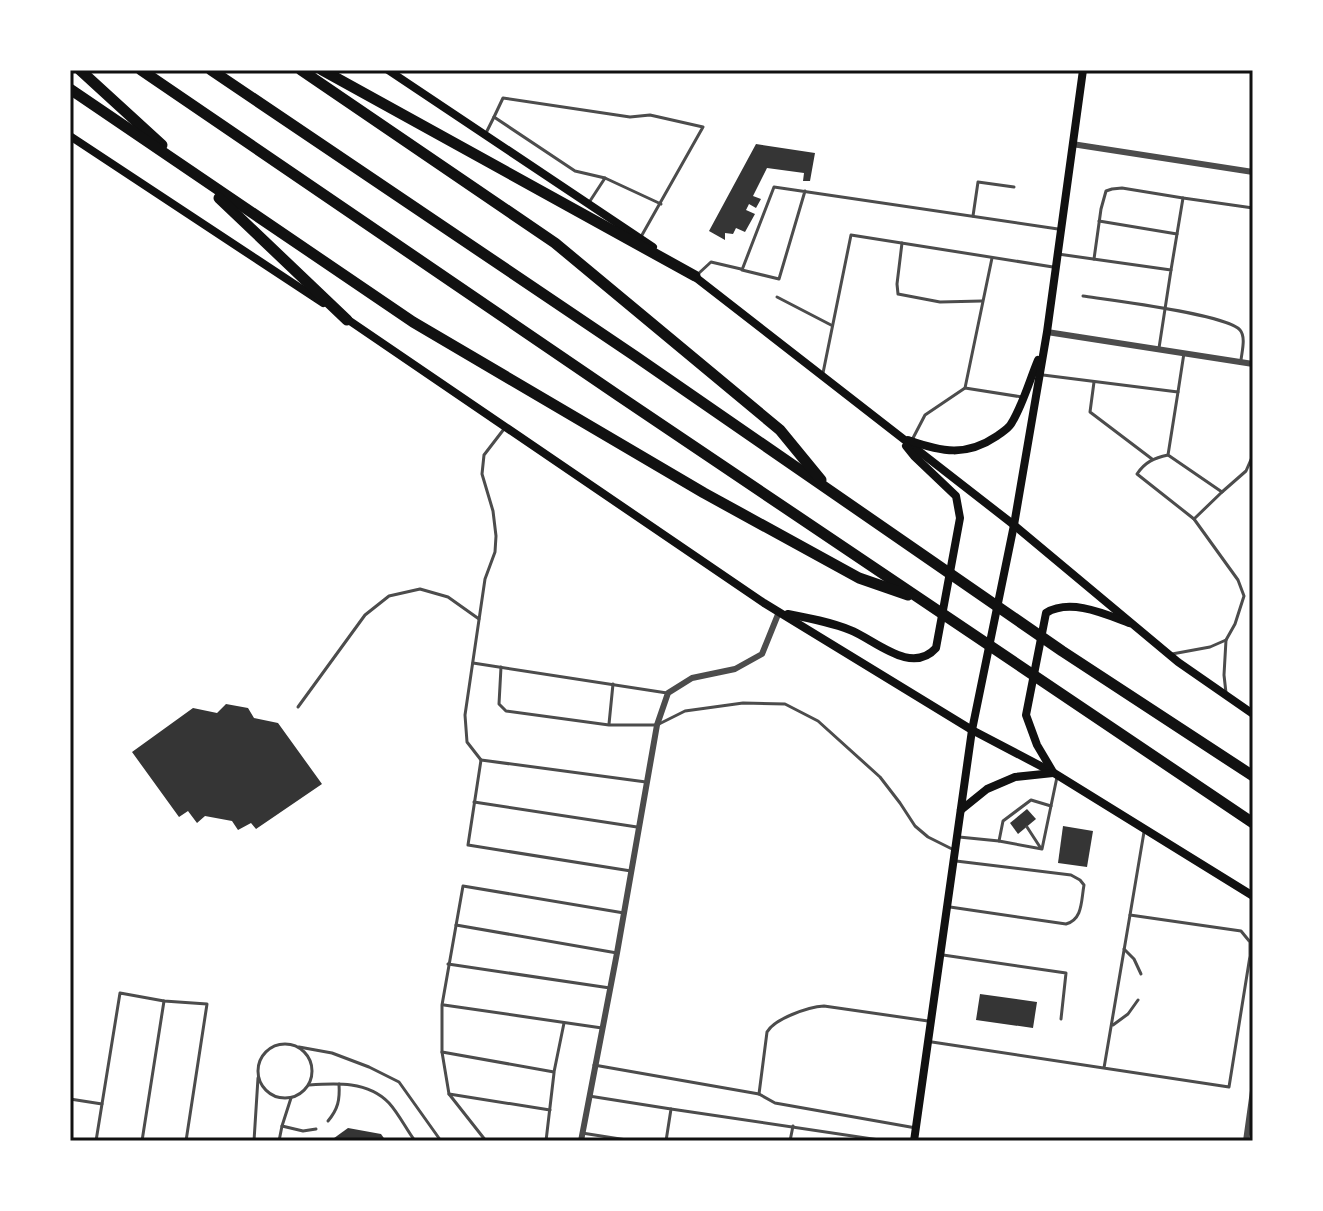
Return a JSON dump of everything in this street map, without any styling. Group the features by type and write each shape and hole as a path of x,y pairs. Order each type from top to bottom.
{"highway":[{"path":"80,70 347,320"},
{"path":"141,70 1253,823"},
{"path":"211,70 622,347 1062,651 1253,776"},
{"path":"301,70 555,243 780,430 832,493"},
{"path":"322,70 695,276"},
{"path":"70,89 413,322 704,493 859,578 924,600"},
{"path":"1148,753 1253,831"}],"main road":[{"path":"388,70 695,276 1014,525 1169,654 1253,714"},
{"path":"914,1141 972,730 1014,525 1047,332 1083,70"},
{"path":"70,136 779,612 972,730 1056,774 1253,896"},
{"path":"900,437 956,451 986,443 1010,426 1044,346"},
{"path":"779,612 830,622 854,631 897,655 915,659 932,653 936,648 960,509 956,496 914,456 900,437"},
{"path":"1056,774 1037,745 1026,715 1046,613 1053,608 1067,607 1096,611 1135,626"},
{"path":"960,810 987,789 1015,777 1056,774"}],"street":[{"path":"1072,144 1253,172"},
{"path":"1047,332 1253,364"},
{"path":"582,1137 657,725 668,693 692,678 735,669 762,654 779,612"},
{"path":"1246,1141 1253,1091"}],"lane":[{"path":"485,135 503,98 630,117 650,115 703,127 640,239"},
{"path":"494,117 575,171 605,178 661,204"},
{"path":"588,203 605,178"},
{"path":"973,216 978,182 1014,187"},
{"path":"742,270 774,187 1062,229"},
{"path":"1094,259 1104,195 1112,189 1253,208"},
{"path":"695,276 711,262 779,279 805,191"},
{"path":"1159,349 1183,198"},
{"path":"1099,221 1177,234"},
{"path":"822,376 851,235 1056,268"},
{"path":"902,243 898,294 940,302 983,301"},
{"path":"1058,254 1171,270"},
{"path":"965,388 992,258"},
{"path":"1083,296 1165,308 1236,327 1244,337 1241,362"},
{"path":"777,297 832,325"},
{"path":"1168,455 1184,353"},
{"path":"1039,375 1178,392"},
{"path":"1094,382 1090,412 1152,459"},
{"path":"912,441 925,415 965,388 1022,397"},
{"path":"506,427 484,455 482,474 493,511 496,536 495,552 485,579 465,715 467,742 481,760 646,782"},
{"path":"1222,492 1168,455 1152,459 1137,474 1194,519 1238,580 1244,596 1226,640 1224,675 1227,696"},
{"path":"1194,519 1246,471 1253,455"},
{"path":"298,707 365,615 389,596 420,589 448,597 479,619"},
{"path":"1169,654 1210,647 1226,640"},
{"path":"473,663 668,693"},
{"path":"501,667 499,704 506,711 609,725 657,725 685,711 743,703 785,704 818,721 880,777 915,826 928,837 954,850"},
{"path":"609,725 613,684"},
{"path":"481,760 468,845 631,871"},
{"path":"1042,849 1056,774"},
{"path":"999,841 1003,821 1018,813 1031,800 1051,806"},
{"path":"474,802 638,827"},
{"path":"1027,827 1042,849"},
{"path":"1104,1068 1144,829"},
{"path":"956,837 1042,849"},
{"path":"946,906 1066,924 1074,922 1079,916 1084,885 1071,875 952,861"},
{"path":"486,1141 449,1094 442,1052 442,1005 463,886 624,913"},
{"path":"928,1041 1229,1087 1250,942 1241,931 1130,915"},
{"path":"456,925 617,953"},
{"path":"1124,949 1134,959 1141,974"},
{"path":"940,954 1066,973 1061,1019"},
{"path":"448,964 610,988"},
{"path":"96,1141 120,993 164,1001 207,1004 186,1141"},
{"path":"1111,1027 1128,1014 1138,1000"},
{"path":"142,1141 164,1001"},
{"path":"442,1005 602,1028"},
{"path":"759,1094 767,1032 771,1025 811,1007 824,1006 931,1021"},
{"path":"546,1141 554,1072 564,1023"},
{"path":"254,1141 258,1065 268,1050 286,1044 332,1053 399,1082 441,1141"},
{"path":"258,1075 266,1091 273,1096 291,1098 298,1095 309,1085 312,1076 309,1058 299,1047"},
{"path":"442,1052 554,1072"},
{"path":"594,1065 759,1094 775,1103 916,1128"},
{"path":"328,1121 340,1101 339,1084"},
{"path":"309,1085 354,1085 370,1090 388,1102 415,1141"},
{"path":"449,1094 550,1110"},
{"path":"589,1096 886,1141"},
{"path":"279,1141 291,1098"},
{"path":"70,1099 102,1104"},
{"path":"666,1141 671,1109"},
{"path":"282,1126 303,1131 316,1129"},
{"path":"790,1141 793,1126"},
{"path":"582,1137 633,1141"}],"building":[{"path":"756,144 815,153 810,181 803,181 804,173 767,168 753,196 761,199 756,208 749,204 746,210 755,214 745,232 736,228 733,234 725,233 725,240 709,231"},
{"path":"226,704 248,708 254,718 278,723 322,784 256,829 251,823 238,830 232,821 205,816 197,823 188,811 179,817 132,752 193,708 217,713"},
{"path":"1027,809 1036,819 1018,834 1010,823"},
{"path":"1063,826 1093,831 1087,867 1058,863"},
{"path":"980,994 1037,1002 1033,1028 976,1020"},
{"path":"348,1128 381,1134 386,1141 330,1141"}]}
